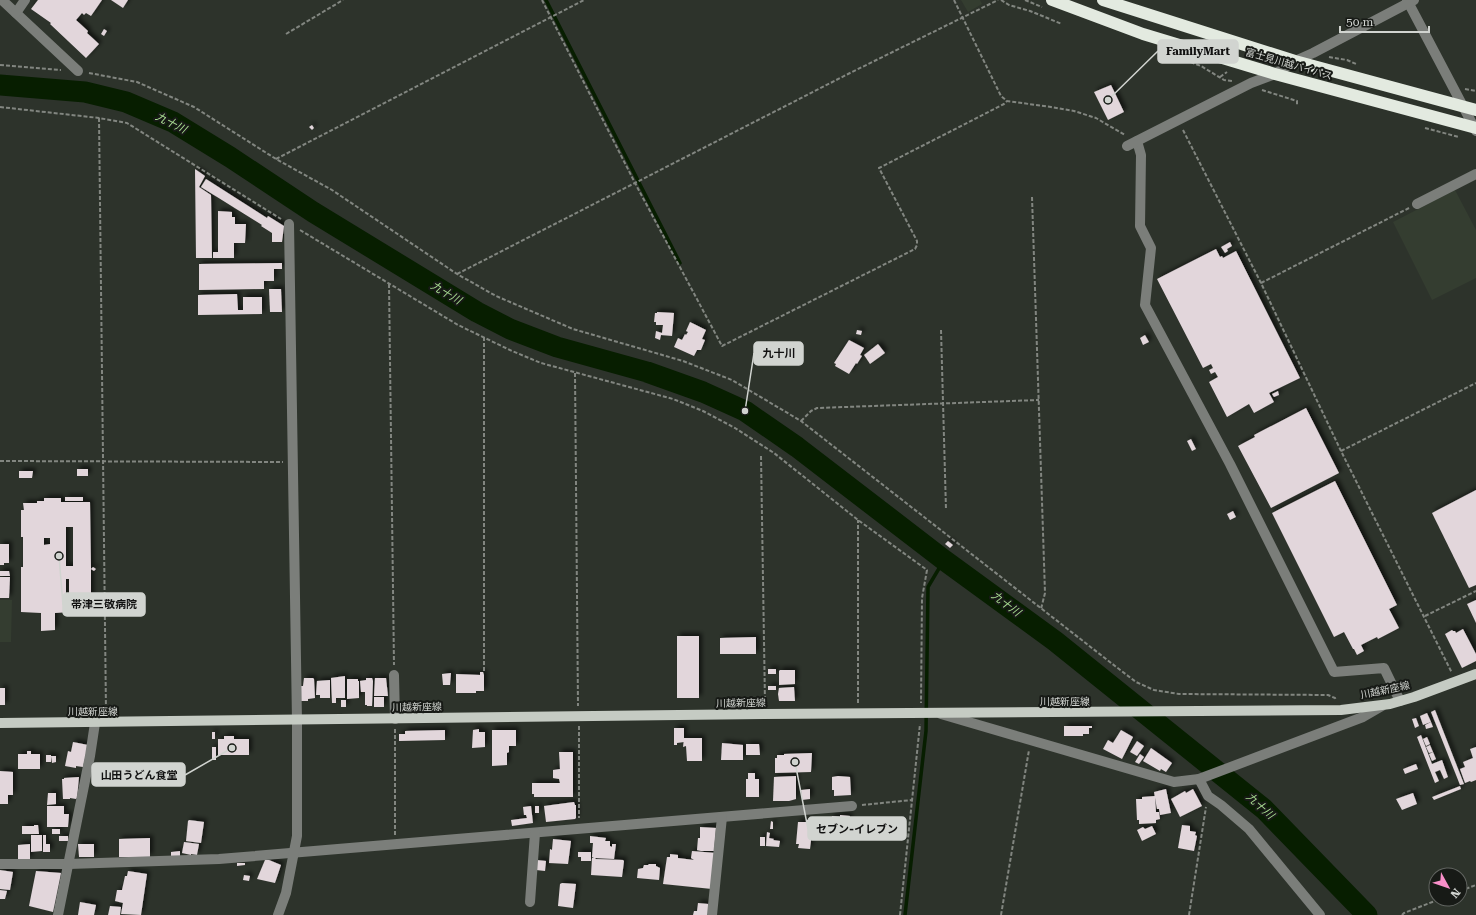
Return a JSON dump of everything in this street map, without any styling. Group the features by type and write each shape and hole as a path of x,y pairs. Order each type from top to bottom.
{"highway":[{"name":"富士見川越バイパス","path":"1052,0 1143,34 1275,74 1475,129"},
{"name":"富士見川越バイパス","path":"1103,0 1295,61 1476,110"}],"main road":[{"name":"川越新座線","path":"0,724 765,714 858,715 1341,710 1382,706 1476,674"}],"street":[{"path":"2,0 78,71"},
{"path":"16,13 24,0"},
{"path":"1127,146 1251,84 1275,74 1295,61 1313,53 1410,1 1462,107 1475,129"},
{"path":"1137,141 1141,155 1140,226 1152,248 1145,305 1230,464 1334,672 1384,668 1400,701"},
{"path":"1417,204 1476,174"},
{"path":"278,915 286,893 297,836 297,721 289,224"},
{"path":"394,675 395,719"},
{"path":"939,714 1174,782 1199,779 1363,717 1382,706"},
{"path":"58,915 96,723"},
{"path":"1199,779 1208,796 1221,804 1249,829 1320,915"},
{"path":"0,864 69,864 220,859 852,806"},
{"path":"712,915 722,817"},
{"path":"530,902 535,832"}],"path":[{"path":"286,34 343,0"},
{"path":"542,0 635,183 722,346 915,249 917,245 916,241 879,168 1004,104 1007,101"},
{"path":"276,159 584,0"},
{"path":"954,0 1001,96 1007,101 1074,111 1096,118 1137,141"},
{"path":"457,274 962,17 1000,0 1009,5 1030,11 1062,24"},
{"path":"0,65 78,71 137,82 194,107 276,159 332,190 457,274 496,296 573,329 683,361 732,380 801,422 1136,682 1154,690 1185,694 1328,695 1335,698 1341,710"},
{"path":"1251,84 1263,91 1297,101 1297,105"},
{"path":"0,107 99,118 127,123 289,224 458,325 541,363 673,399 703,411 735,428 774,453 858,520 926,570 922,598 921,714 900,915"},
{"path":"99,118 106,723"},
{"path":"1177,121 1261,283 1341,451 1425,617 1456,682"},
{"path":"1032,196 1044,594 1041,609"},
{"path":"1261,283 1417,204"},
{"path":"389,284 394,675"},
{"path":"941,330 946,510"},
{"path":"484,337 484,671"},
{"path":"575,373 579,829"},
{"path":"1341,451 1476,383"},
{"path":"801,422 811,411 817,408 1039,400"},
{"path":"761,456 765,714"},
{"path":"0,462 293,462"},
{"path":"858,520 858,715"},
{"path":"1425,617 1476,591"},
{"path":"395,719 396,844"},
{"path":"1001,915 1026,760 1031,741"},
{"path":"1189,915 1208,796"},
{"path":"852,806 912,800"},
{"path":"1402,915 1428,904"}],"shaded area":[{"path":"961,0 980,0 982,4 968,12"},
{"path":"1455,190 1476,230 1476,278 1432,300 1393,222"},
{"path":"0,600 12,600 11,642 0,642"}],"building":[{"path":"38,0 102,0 91,16 86,13 84,15 82,13 76,20 99,44 86,58 50,24 51,23 31,9"},
{"path":"111,0 128,0 123,8"},
{"path":"104,29 107,31 104,36 101,34"},
{"path":"1111,85 1124,112 1108,120 1094,92"},
{"path":"312,125 314,128 312,130 309,127"},
{"path":"195,169 205,176 199,187 211,195 212,258 196,258"},
{"path":"206,179 267,218 268,216 284,226 282,242 272,242 272,233 261,226 262,225 201,187"},
{"path":"218,211 232,212 232,217 235,217 235,224 246,224 245,243 234,243 234,258 213,258 213,252 218,252"},
{"path":"1230,242 1232,246 1227,249 1228,251 1225,253 1221,247"},
{"path":"1216,249 1220,257 1222,256 1223,258 1236,251 1300,378 1269,393 1274,402 1254,413 1249,404 1227,417 1209,382 1218,377 1215,372 1211,374 1209,370 1213,368 1211,364 1203,368 1157,279"},
{"path":"282,263 282,269 274,269 274,281 264,281 264,289 199,290 199,264"},
{"path":"269,289 281,289 282,312 270,312"},
{"path":"237,294 238,310 243,310 243,297 262,297 262,314 198,315 198,295"},
{"path":"655,313 674,313 672,336 661,335 660,340 655,338 656,331 662,333 663,325 656,325 656,322 654,322"},
{"path":"690,322 706,330 702,339 705,340 701,350 697,350 694,356 674,347 678,338 682,340 688,332 686,331"},
{"path":"857,330 862,331 861,335 856,334"},
{"path":"1145,335 1149,342 1143,345 1140,338"},
{"path":"849,340 864,348 860,355 862,356 849,374 835,366 836,364 834,363"},
{"path":"878,344 885,353 870,364 864,355"},
{"path":"1278,391 1279,395 1274,397 1272,394"},
{"path":"1306,408 1339,473 1271,508 1238,446 1255,437 1254,435"},
{"path":"1191,439 1196,449 1192,451 1187,441"},
{"path":"77,469 88,469 88,476 77,476"},
{"path":"19,471 33,471 32,478 19,478"},
{"path":"1335,481 1397,605 1389,609 1399,628 1378,639 1377,637 1361,645 1364,651 1357,655 1344,632 1334,637 1272,513"},
{"path":"1476,490 1476,585 1469,588 1432,513"},
{"path":"65,497 83,497 83,501 65,501"},
{"path":"44,498 61,498 61,502 90,502 91,611 81,611 81,614 71,615 71,612 55,613 55,630 41,631 41,613 21,612 23,537 21,537 21,510 24,510 23,503 37,503 37,501 44,501","holes":["66,527 73,527 73,566 66,566","44,538 50,538 50,544 44,545","66,579 69,579 69,609 66,609"]},
{"path":"1233,511 1236,517 1230,520 1227,514"},
{"path":"948,541 953,545 950,548 945,544"},
{"path":"0,544 9,544 9,563 4,563 4,565 0,565"},
{"path":"0,571 9,571 10,576 0,576"},
{"path":"0,577 10,577 9,598 0,598"},
{"path":"1476,600 1476,623 1467,604"},
{"path":"1463,629 1476,654 1476,661 1462,668 1445,634 1452,630 1456,633"},
{"path":"677,636 699,636 699,698 677,698"},
{"path":"756,637 756,654 720,654 720,638"},
{"path":"768,669 776,669 776,674 768,674"},
{"path":"780,670 795,670 795,684 779,685"},
{"path":"480,672 483,672 484,675 484,691 476,691 476,693 456,693 456,674 480,675"},
{"path":"451,673 450,685 443,685 442,674"},
{"path":"345,676 345,698 336,698 336,703 332,703 331,678"},
{"path":"304,678 314,679 315,698 308,699 308,701 301,701 301,686 303,686"},
{"path":"366,678 372,678 373,681 372,706 365,705 365,692 361,692 360,681 366,680"},
{"path":"375,678 386,678 388,696 374,696"},
{"path":"347,679 358,679 359,698 347,699"},
{"path":"330,680 330,698 320,698 320,695 316,695 317,681"},
{"path":"768,686 776,686 776,690 768,690"},
{"path":"794,687 795,701 779,701 779,688"},
{"path":"0,688 5,688 5,705 0,705"},
{"path":"374,697 384,697 384,707 374,707"},
{"path":"341,700 346,700 346,707 341,707"},
{"path":"1435,710 1464,784 1460,785 1431,712"},
{"path":"1427,713 1431,722 1423,725 1420,716"},
{"path":"1416,718 1419,726 1415,728 1412,719"},
{"path":"1431,722 1433,727 1426,729 1425,725"},
{"path":"1064,726 1092,726 1092,728 1089,728 1089,734 1083,734 1083,736 1064,736"},
{"path":"674,728 684,728 684,742 677,743 677,745 674,745"},
{"path":"479,729 479,732 485,732 485,747 472,748 473,730"},
{"path":"445,730 445,740 399,741 399,734 405,734 405,731"},
{"path":"492,730 516,730 516,746 509,746 509,752 507,753 507,765 492,766"},
{"path":"1121,730 1133,737 1122,759 1103,749 1108,740 1113,743"},
{"path":"212,732 215,732 215,739 212,739"},
{"path":"1421,735 1432,764 1442,760 1448,777 1444,779 1440,770 1435,772 1439,781 1435,783 1417,737"},
{"path":"224,736 234,736 234,739 249,739 249,755 218,755 218,739 224,739"},
{"path":"1427,737 1430,744 1426,746 1423,739"},
{"path":"684,738 702,738 702,761 687,761 686,746 683,747"},
{"path":"1137,741 1144,746 1137,756 1130,752"},
{"path":"73,742 88,745 83,767 76,766 76,768 65,766 68,751 71,752"},
{"path":"722,743 743,745 743,760 721,760"},
{"path":"746,744 759,744 760,755 746,755"},
{"path":"1430,745 1433,752 1429,753 1426,747"},
{"path":"212,747 216,747 216,760 212,760"},
{"path":"1476,747 1476,780 1465,783 1460,769 1465,767 1463,762 1473,758 1470,749"},
{"path":"1151,748 1172,763 1166,772 1161,769 1160,771 1143,761"},
{"path":"27,751 31,751 31,754 40,754 40,769 18,769 18,754 27,754"},
{"path":"559,752 573,752 573,797 534,797 534,794 532,794 532,783 560,783 559,779 553,778 553,770 560,769"},
{"path":"1433,752 1436,759 1432,761 1429,754"},
{"path":"812,753 811,772 775,773 775,758 777,758 777,755"},
{"path":"1140,754 1144,757 1139,764 1135,762"},
{"path":"46,755 51,755 51,762 46,762"},
{"path":"51,756 56,756 56,762 52,763"},
{"path":"1416,764 1418,769 1405,774 1403,769"},
{"path":"0,771 13,772 13,795 8,795 8,804 0,804"},
{"path":"748,773 755,773 755,779 759,779 759,797 746,797 746,779 748,779"},
{"path":"796,776 796,799 789,801 773,801 774,777"},
{"path":"79,777 77,798 63,799 62,779"},
{"path":"832,777 850,777 851,795 834,796 834,790 832,790"},
{"path":"1460,786 1461,789 1434,800 1432,797"},
{"path":"810,789 810,799 802,800 801,790"},
{"path":"1166,789 1171,813 1160,815 1159,809 1157,809 1154,792"},
{"path":"1193,789 1202,806 1180,817 1171,799 1185,791 1186,793"},
{"path":"48,793 56,793 56,804 47,805"},
{"path":"1413,793 1417,804 1402,810 1396,799"},
{"path":"1155,796 1156,812 1159,812 1160,819 1156,820 1156,823 1139,824 1139,820 1137,820 1136,799"},
{"path":"574,802 576,805 575,819 546,822 544,806"},
{"path":"47,806 64,806 64,814 69,814 68,827 47,827"},
{"path":"531,806 533,823 512,826 511,820 527,818 526,815 524,815 523,807"},
{"path":"535,806 539,806 539,813 535,813"},
{"path":"840,815 850,816 847,833 830,831 832,816 840,817"},
{"path":"189,820 204,822 201,843 186,841"},
{"path":"807,820 812,820 813,823 810,849 798,848 799,844 796,844 798,822 807,822"},
{"path":"771,821 773,822 773,829 770,829"},
{"path":"38,825 39,834 22,834 22,826"},
{"path":"1182,825 1190,826 1190,831 1196,832 1195,835 1197,836 1194,851 1178,848"},
{"path":"1152,826 1156,834 1142,841 1137,830 1143,827 1145,829"},
{"path":"700,827 716,828 714,851 697,850 698,838 700,838"},
{"path":"52,829 60,829 60,834 52,834"},
{"path":"767,832 770,833 769,838 780,841 779,847 766,846"},
{"path":"31,835 42,835 42,851 31,852"},
{"path":"43,835 46,835 46,844 50,844 50,852 43,852"},
{"path":"59,836 68,836 68,841 59,841"},
{"path":"590,836 606,838 605,841 610,841 610,846 612,847 612,844 616,844 614,859 595,859 623,860 622,877 591,875 592,858 594,857 592,857 593,843 590,843"},
{"path":"760,837 765,837 765,846 760,846"},
{"path":"150,838 150,857 119,857 119,839"},
{"path":"553,839 571,841 568,864 549,863 550,849 552,850"},
{"path":"184,842 199,844 197,855 182,853"},
{"path":"30,844 30,859 18,859 18,845"},
{"path":"78,844 94,844 94,857 79,857"},
{"path":"180,851 180,856 171,856 171,852"},
{"path":"692,851 716,853 712,889 663,884 667,857 670,857 670,854 678,855 678,858 694,860 691,858"},
{"path":"578,852 591,852 591,861 581,861 581,857 578,857"},
{"path":"265,860 281,865 275,883 257,879"},
{"path":"537,860 546,861 545,871 536,870"},
{"path":"237,863 245,863 245,865 237,866"},
{"path":"649,864 656,864 656,866 660,868 659,880 637,878 638,869"},
{"path":"0,870 13,872 10,890 0,889"},
{"path":"36,871 61,873 53,912 29,906"},
{"path":"128,871 147,874 141,915 121,914 123,903 115,901 117,890 122,890 125,876 127,876"},
{"path":"244,875 250,876 249,881 243,880"},
{"path":"560,884 576,884 573,908 558,906"},
{"path":"0,890 7,891 5,899 0,899"},
{"path":"80,902 96,905 94,915 78,915"},
{"path":"698,903 708,904 708,915 693,915 694,911 697,911"},
{"path":"110,906 121,907 120,915 108,915"}],"waterway":[{"path":"546,0 680,263"},
{"name":"九十川","path":"0,85 85,92 126,102 173,122 230,157 313,212 477,312 510,329 557,347 647,372 703,392 745,411 797,447 944,560 1055,641 1264,809 1367,915"},
{"path":"905,915 926,731 928,587 944,560"}],"place":[{"name":"FamilyMart","path":"1108,100"},
{"name":"九十川","path":"745,411"},
{"name":"帯津三敬病院","path":"59,556"},
{"name":"山田うどん食堂","path":"232,748"},
{"name":"セブン-イレブン","path":"795,762"}]}
